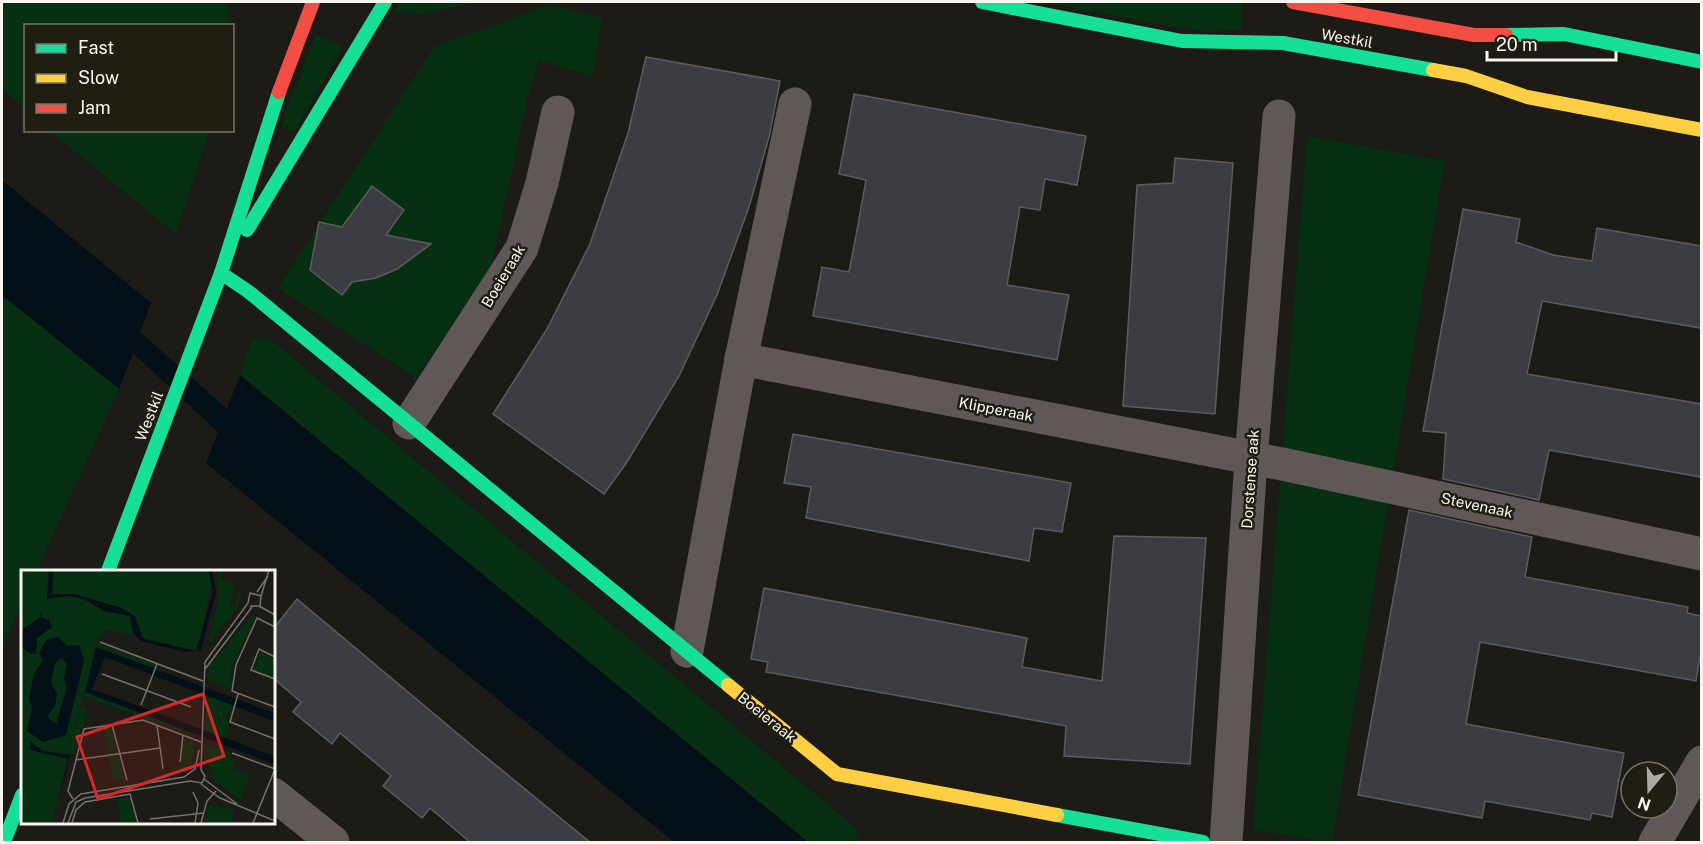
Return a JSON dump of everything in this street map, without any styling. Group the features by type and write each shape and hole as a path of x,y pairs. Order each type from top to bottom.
{"street":[{"name":"Westkil","path":"108,570 221,273 267,125 313,2"},
{"name":"Westkil","path":"221,273 385,2"},
{"name":"Westkil","path":"982,2 1182,41 1283,43 1443,71 1466,76 1527,97 1701,130"},
{"name":"Westkil","path":"1293,2 1474,35 1564,34 1701,62"},
{"path":"687,651 741,359 795,104"},
{"name":"Boeieraak","path":"409,423 522,248 543,183 558,112"},
{"name":"Dorstense aak","path":"1226,843 1251,459 1279,116"},
{"name":"Boeieraak","path":"221,273 249,292 837,774 1203,843"},
{"name":"Klipperaak","path":"741,359 1251,459"},
{"name":"Stevenaak","path":"1251,459 1401,488 1701,554"},
{"path":"1655,843 1701,762"},
{"path":"274,795 333,843"},
{"path":"4,843 21,798"}],"green space":[{"path":"2,2 229,2 228,24 24,24 24,108 2,88"},
{"path":"400,2 477,2 424,14 393,12"},
{"path":"1040,2 1242,2 1242,30 1203,32"},
{"path":"549,5 602,18 593,77 539,60 528,97 489,277 416,378 278,288 434,47"},
{"path":"316,34 343,47 294,132 281,125"},
{"path":"51,132 209,132 176,234"},
{"path":"1307,136 1445,161 1332,842 1253,830"},
{"path":"2,295 119,389 37,570 21,570 21,605 2,648"},
{"path":"252,339 270,339 857,829 857,842 808,842 240,375"}],"shaded area":[{"path":"2,180 151,303 140,332 227,409 240,375 808,842 674,842 206,463 218,432 133,353 119,389 2,295"}],"building":[{"path":"646,57 780,81 769,137 749,207 717,295 679,376 627,462 604,494 493,414 547,329 590,244 628,133"},
{"path":"854,94 1086,136 1077,185 1045,179 1040,210 1020,207 1007,285 1069,295 1057,360 813,316 822,267 849,272 858,225 866,180 839,174"},
{"path":"1175,158 1233,163 1215,414 1123,406 1137,185 1173,183"},
{"path":"372,186 404,210 386,235 431,244 397,269 376,278 352,282 342,295 310,270 319,222 342,227"},
{"path":"1463,209 1520,219 1516,242 1553,255 1592,261 1597,228 1701,246 1701,328 1542,301 1527,374 1701,404 1701,477 1549,450 1539,500 1443,479 1446,433 1423,431"},
{"path":"793,434 1071,483 1062,532 1034,528 1029,561 806,518 811,487 784,483"},
{"path":"1409,510 1532,537 1525,577 1688,607 1687,613 1701,616 1701,651 1696,681 1480,642 1466,724 1624,753 1623,760 1619,760 1619,780 1612,817 1592,813 1590,820 1485,801 1482,818 1358,795"},
{"path":"1114,536 1206,538 1190,764 1064,756 1066,726 766,672 768,662 751,659 764,588 1027,638 1022,667 1102,681"},
{"path":"297,599 591,843 471,843 430,808 422,818 383,786 391,776 340,733 332,744 293,712 301,702 274,679 274,628"}],"traffic: fast":[{"path":"247,230 385,2"},
{"path":"982,2 1182,41 1283,43 1433,70"},
{"path":"1506,35 1564,34 1702,62"},
{"path":"108,570 221,273 279,92"},
{"path":"221,273 249,292 728,685"},
{"path":"4,842 21,798"},
{"path":"1057,815 1203,842"}],"traffic: slow":[{"path":"1433,70 1466,76 1527,97 1702,130"},
{"path":"728,685 837,774 1057,815"}],"traffic: jam":[{"path":"279,92 313,2"},
{"path":"1293,2 1474,35 1506,35"}]}
